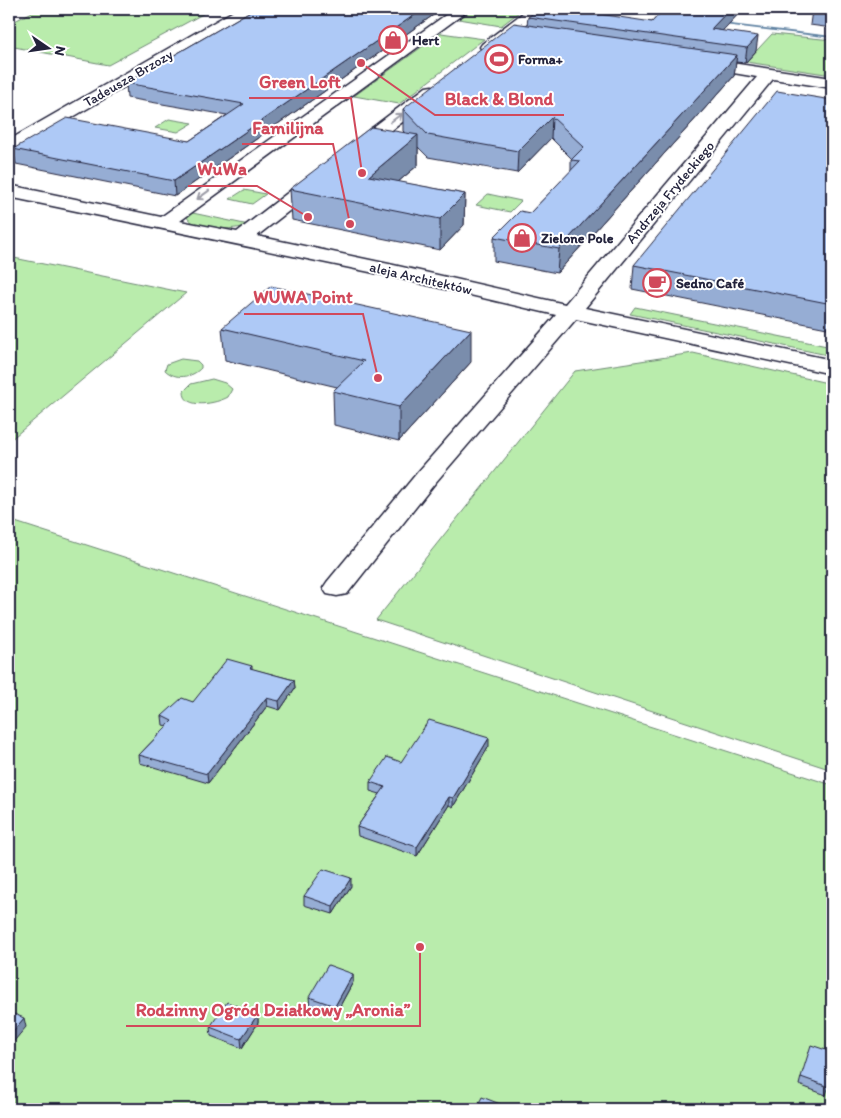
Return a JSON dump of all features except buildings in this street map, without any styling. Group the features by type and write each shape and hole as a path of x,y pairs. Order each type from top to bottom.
{"street":[{"name":"Tadeusza Brzozy","path":"9,147 247,9"},
{"path":"163,224 463,9"},
{"path":"474,58 537,9"},
{"path":"504,35 524,38"},
{"path":"687,62 832,83"},
{"name":"Andrzeja Frydeckiego","path":"337,588 426,478 571,311 769,73"},
{"path":"240,240 445,81"},
{"name":"aleja Architektów","path":"9,191 425,278 832,367"}],"green space":[{"path":"38,9 212,9 108,65 9,46 9,24"},
{"path":"474,9 523,9 501,26 459,19"},
{"path":"441,33 484,39 399,104 354,96"},
{"path":"772,34 832,40 832,75 746,62"},
{"path":"169,119 193,123 178,132 155,128"},
{"path":"244,190 266,194 252,204 230,199"},
{"path":"488,194 521,201 510,212 476,205"},
{"path":"188,212 249,225 225,229 206,227 190,221 186,216"},
{"path":"9,257 186,293 9,441"},
{"path":"635,307 832,347 832,356 630,314"},
{"path":"693,353 832,384 832,770 376,620 575,371"},
{"path":"181,359 197,361 201,368 188,376 174,375 165,370 167,364"},
{"path":"212,379 225,383 232,389 228,397 202,404 189,401 185,397 184,391 191,384"},
{"path":"9,520 832,785 832,1109 9,1109"}],"waterway":[{"path":"716,23 832,37"}],"place":[{"name":"Hert","path":"393,40"},
{"name":"Forma+","path":"499,59"},
{"name":"Black & Blond","path":"361,63"},
{"name":"Green Loft","path":"362,173"},
{"name":"WuWa","path":"308,217"},
{"name":"Familijna","path":"350,224"},
{"name":"Zielone Pole","path":"522,238"},
{"name":"Sedno Café","path":"657,283"},
{"name":"WUWA Point","path":"378,378"},
{"name":"Rodzinny Ogród Działkowy „Aronia”","path":"420,947"}]}
